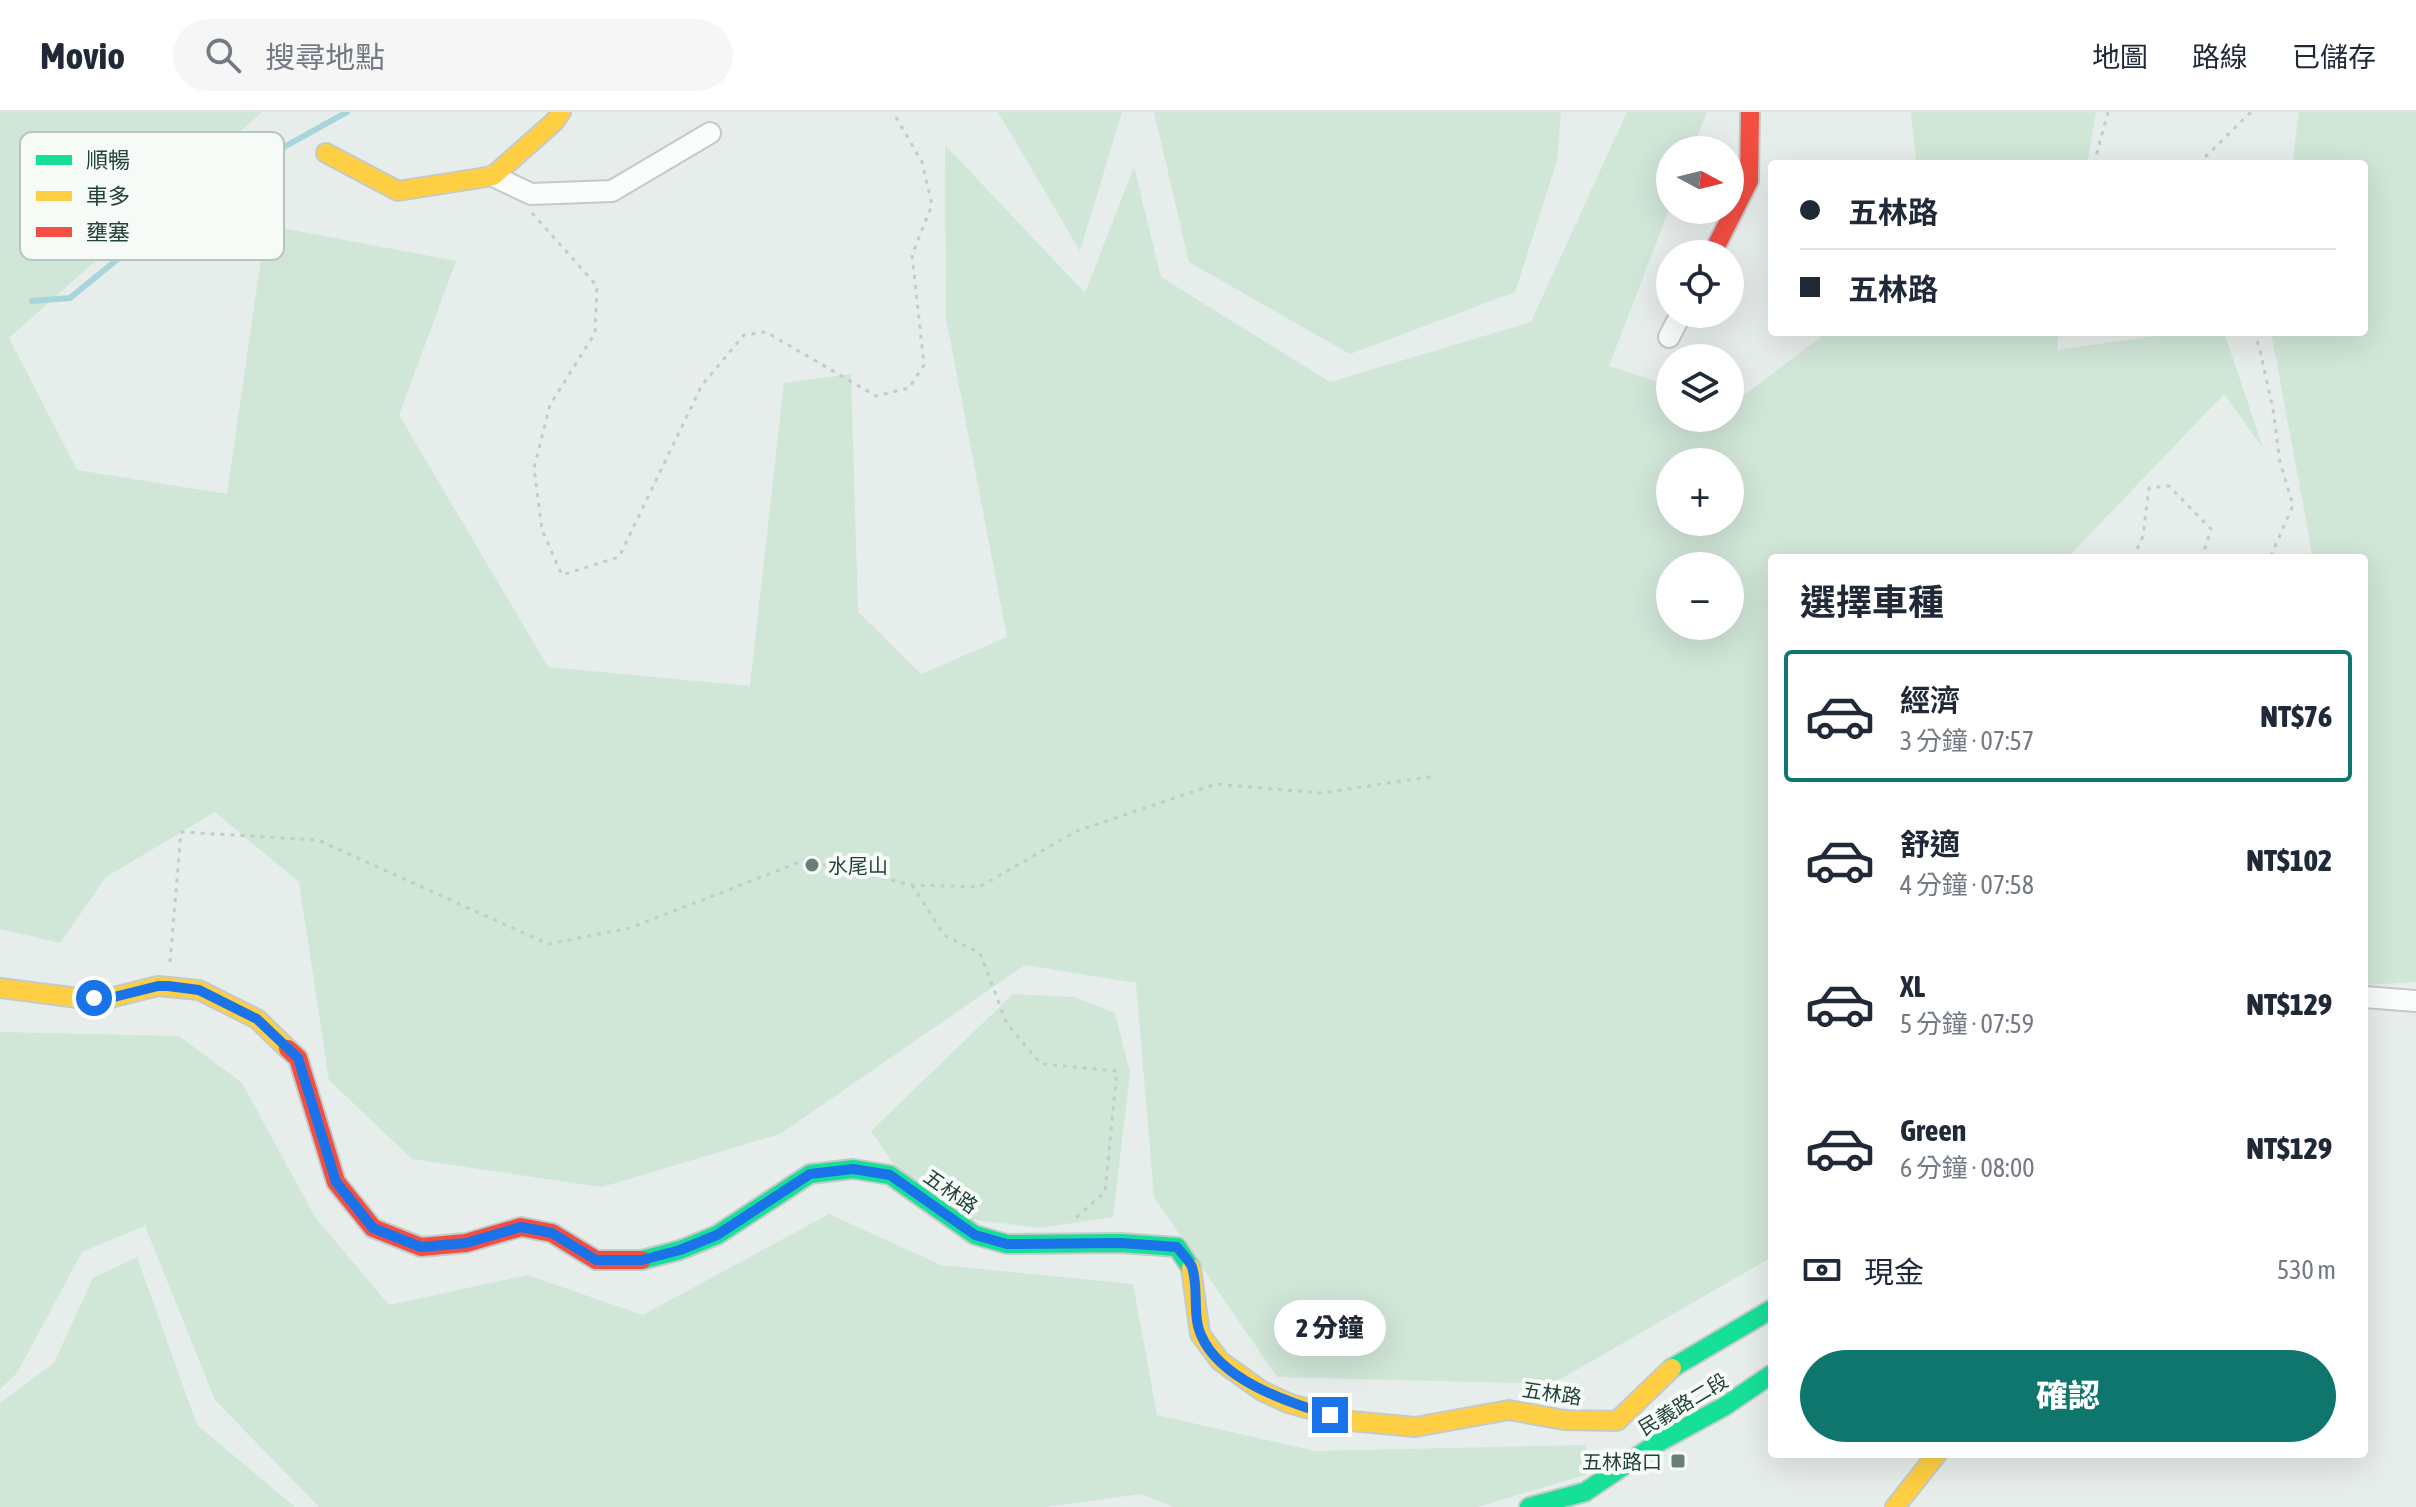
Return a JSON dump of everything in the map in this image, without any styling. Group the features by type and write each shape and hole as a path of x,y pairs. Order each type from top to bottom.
{"main road":[{"path":"326,153 398,191 493,176 554,122 561,112"},
{"path":"1719,240 1749,181 1750,112"},
{"name":"五林路","path":"0,988 78,998 110,998 168,986 199,990 257,1019 298,1058 336,1182 373,1228 421,1247 466,1243 521,1227 552,1233 596,1260 642,1260 680,1250 717,1235 810,1174 853,1169 890,1175 975,1235 1007,1244 1121,1243 1177,1247 1191,1266 1200,1334 1220,1361 1262,1391 1288,1403 1351,1421 1415,1427 1509,1410 1564,1420 1617,1421 1667,1371 1768,1311"},
{"name":"民義路二段","path":"1529,1507 1585,1492 1659,1442 1725,1406 1768,1377"},
{"path":"1895,1507 1934,1458"}],"street":[{"path":"493,176 531,194 612,191 710,133"},
{"path":"1669,337 1674,328"},
{"path":"2368,997 2416,1001"}],"path":[{"path":"531,194 532,214 597,286 595,333 550,405 534,468 542,530 562,575 619,557 702,385 744,335 766,332 876,396 909,388 924,365 912,255 932,205 922,162 893,112"},
{"path":"2095,160 2108,112"},
{"path":"2202,160 2251,112"},
{"path":"2254,336 2273,409 2280,462 2293,505 2272,554"},
{"path":"2135,554 2143,536 2149,488 2169,486 2211,529 2203,554"},
{"path":"168,986 181,832 318,840 548,944 630,928 805,860 912,885 979,887 1077,831 1216,784 1321,793 1436,776"},
{"path":"912,885 944,935 980,953 1007,1024 1041,1064 1117,1071 1105,1192 1047,1243"}],"green space":[{"path":"0,112 262,112 240,132 20,132 20,260 96,260 9,338 77,470 227,494 261,260 284,260 284,228 456,261 399,415 548,667 750,686 784,383 851,374 858,612 921,674 1007,637 946,318 945,145 1085,293 1134,167 1161,277 1330,382 1531,322 1627,112 1707,112 1698,136 1656,136 1656,224 1663,224 1609,366 1656,381 1656,432 1744,432 1744,395 1822,336 2059,336 2057,350 2155,336 2225,336 2263,448 2224,394 2071,554 1768,554 1768,1259 1552,1384 1277,1377 1154,1197 1136,983 1025,965 780,1134 602,1187 412,1159 329,1080 299,882 215,812 106,877 60,943 0,929"},
{"path":"998,112 1122,112 1080,251"},
{"path":"1154,112 1561,112 1557,161 1515,292 1350,354 1189,262"},
{"path":"1911,112 2096,112 2088,160 1916,160"},
{"path":"2299,112 2416,112 2416,982 2368,985 2368,554 2312,554 2272,336 2368,336 2368,160 2293,160"},
{"path":"1013,994 1075,997 1115,1013 1130,1072 1113,1217 1039,1228 952,1217 902,1176 871,1131"},
{"path":"0,1032 179,1036 242,1083 315,1217 389,1305 527,1275 643,1315 829,1214 941,1265 1133,1284 1157,1415 1315,1451 1586,1445 1588,1474 1478,1507 1173,1507 1141,1494 1046,1507 319,1507 215,1400 145,1226 82,1252 17,1373 0,1389"},
{"path":"137,1257 197,1425 295,1507 0,1507 0,1403 54,1363 93,1278"}],"waterway":[{"path":"284,147 347,112"},
{"path":"32,301 70,298 117,260"}],"traffic: fast":[{"path":"642,1260 680,1250 717,1235 810,1174 853,1169 890,1175 975,1235 1007,1244 1121,1243 1177,1247 1191,1268"},
{"path":"1672,1368 1768,1311"},
{"path":"1529,1507 1585,1492 1659,1442 1725,1406 1768,1377"}],"traffic: slow":[{"path":"326,153 398,191 493,176 554,122 561,112"},
{"path":"0,988 78,998 110,998 158,986 199,990 257,1019 288,1049"},
{"path":"1191,1268 1200,1334 1220,1361 1262,1391 1288,1403 1351,1421 1415,1427 1509,1410 1564,1420 1617,1421 1672,1368"},
{"path":"1895,1507 1934,1458"}],"traffic: jam":[{"path":"1719,240 1749,181 1750,112"},
{"path":"288,1049 298,1058 336,1182 373,1228 421,1247 466,1243 521,1227 552,1233 596,1260 642,1260"}],"place":[{"name":"水尾山","path":"812,865"},
{"name":"五林路口","path":"1678,1461"}],"route":[{"path":"94,998 110,998 168,986 199,990 257,1019 298,1058 336,1182 373,1228 421,1247 466,1243 521,1227 552,1233 596,1260 642,1260 680,1250 717,1235 810,1174 853,1169 890,1175 975,1235 991,1240 1007,1244 1121,1243 1177,1247 1191,1266 1200,1334 1220,1361 1262,1391 1288,1403 1330,1415"}]}
